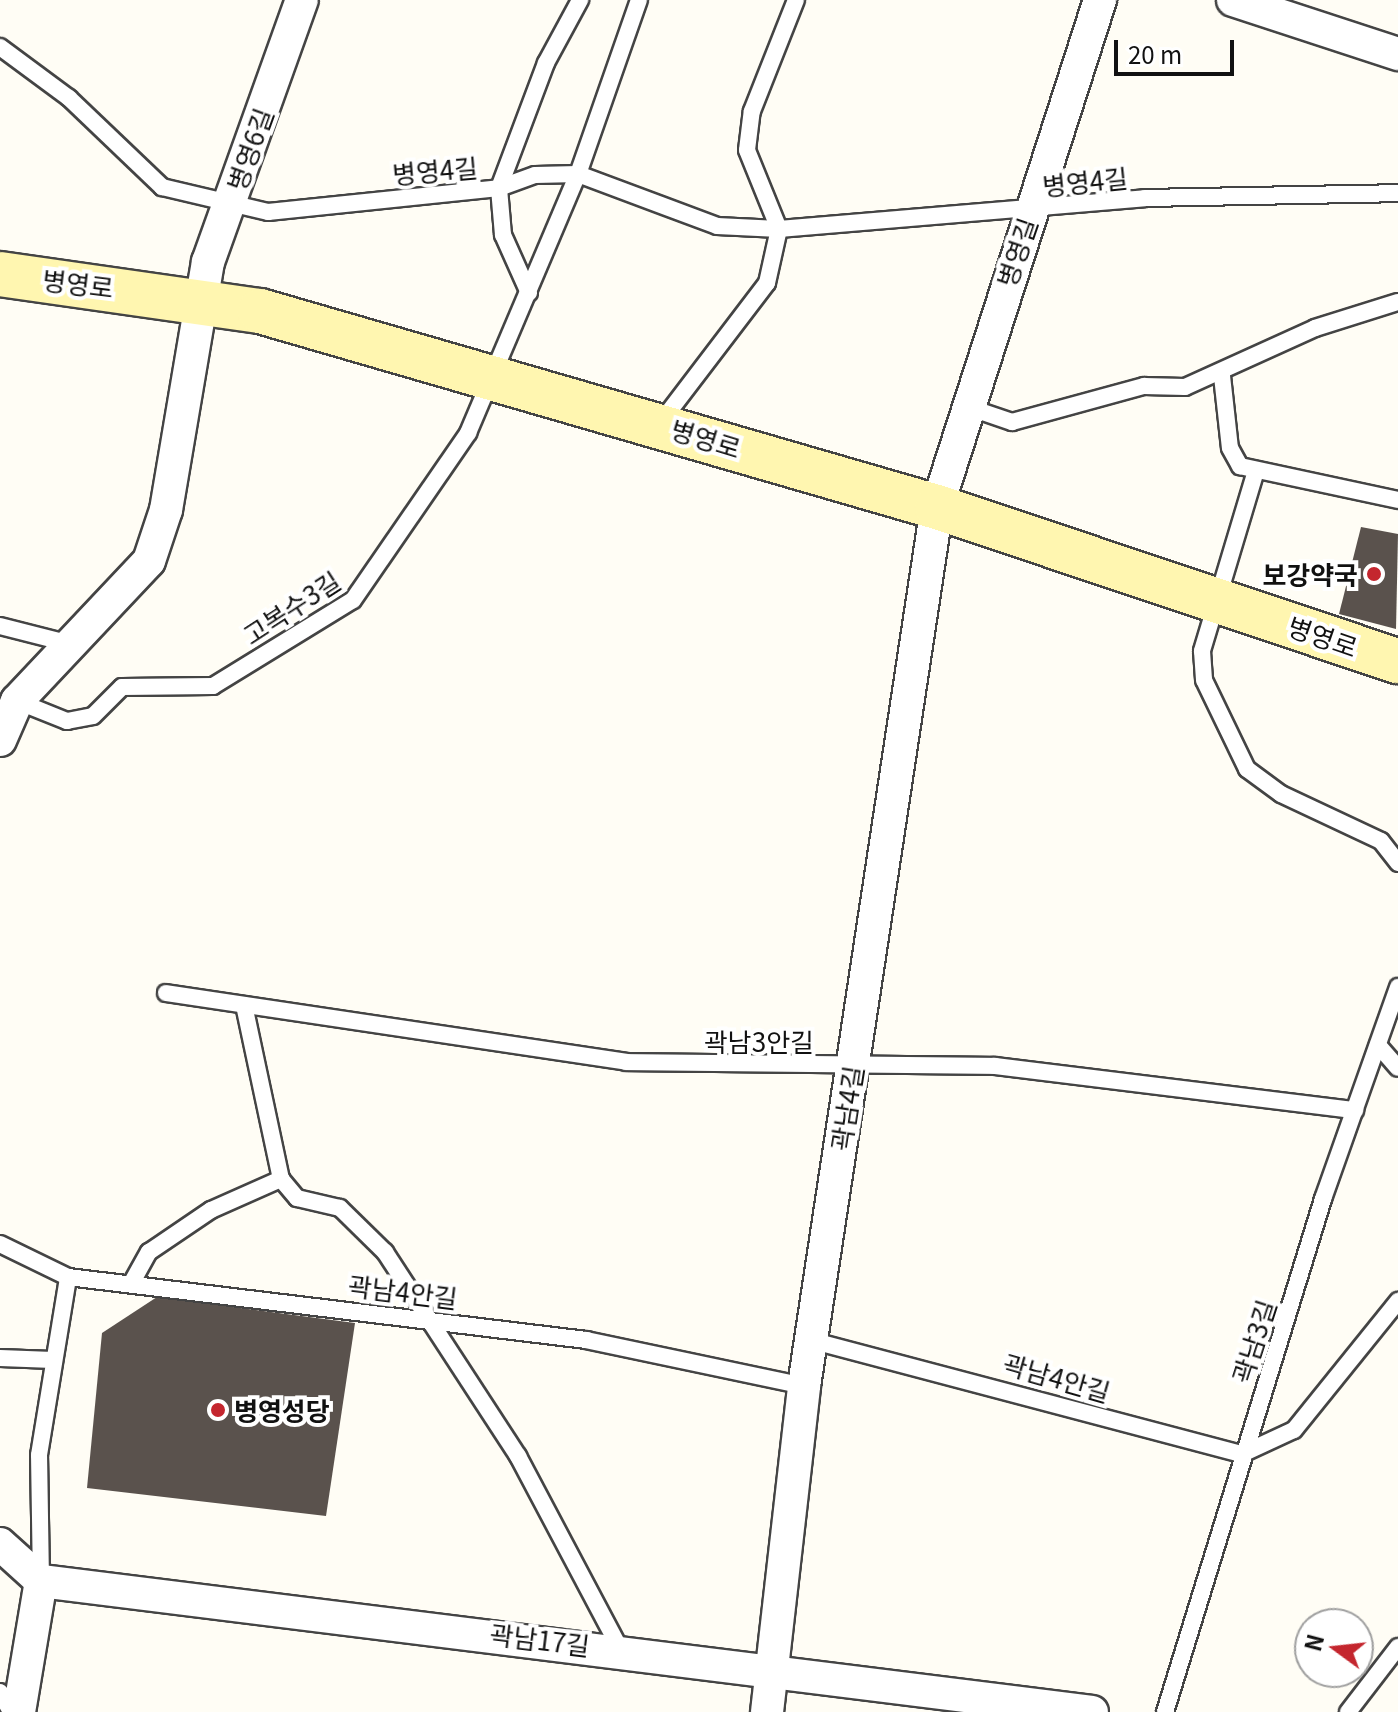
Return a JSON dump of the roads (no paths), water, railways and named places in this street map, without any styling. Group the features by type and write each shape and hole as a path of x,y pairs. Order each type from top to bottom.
{"street":[{"name":"병영6길","path":"0,740 17,701 67,643 149,561 166,510 198,298 302,0"},
{"name":"병영길","path":"937,507 964,406 1100,0"},
{"path":"1233,0 1398,54"},
{"name":"병영로","path":"0,274 198,298 494,376 937,507 1398,661"},
{"name":"곽남4길","path":"767,1712 810,1340 937,507"},
{"path":"0,1544 41,1581 19,1712"},
{"name":"곽남17길","path":"41,1581 772,1667 1092,1712"}],"lane":[{"path":"529,293 503,235 499,188 546,63 580,0"},
{"name":"고복수3길","path":"17,701 67,721 93,716 122,687 213,686 353,600 428,500 494,376 578,174 639,0"},
{"path":"660,424 762,292 779,229 747,150 752,111 796,0"},
{"name":"병영4길","path":"0,47 69,98 162,187 296,212 499,188 535,175 578,174 717,226 779,229 1030,211 1145,198 1398,193"},
{"path":"964,406 1012,422 1144,386 1185,387 1222,376 1315,328 1398,302"},
{"path":"1222,376 1230,448 1255,474 1398,500"},
{"path":"1255,474 1202,651 1204,680 1247,769 1281,794 1381,841 1398,863"},
{"path":"0,626 67,643"},
{"name":"곽남3길","path":"1165,1712 1242,1454 1398,987"},
{"name":"곽남3안길","path":"166,993 626,1062 995,1066 1355,1110"},
{"path":"244,1005 281,1179 297,1198 340,1208 385,1252 518,1456 620,1649"},
{"path":"1378,1045 1398,1068"},
{"path":"131,1284 149,1252 211,1210 281,1179"},
{"name":"곽남4안길","path":"0,1244 68,1277 425,1316 586,1340 804,1386"},
{"path":"41,1581 39,1455 68,1277"},
{"path":"1242,1454 1294,1430 1398,1301"},
{"name":"곽남4안길","path":"810,1340 1242,1454"},
{"path":"0,1358 53,1360"},
{"path":"1348,1712 1398,1647"},
{"path":"0,1692 11,1712"}],"place":[{"name":"보강약국","path":"1374,574"},
{"name":"병영성당","path":"218,1410"}]}
